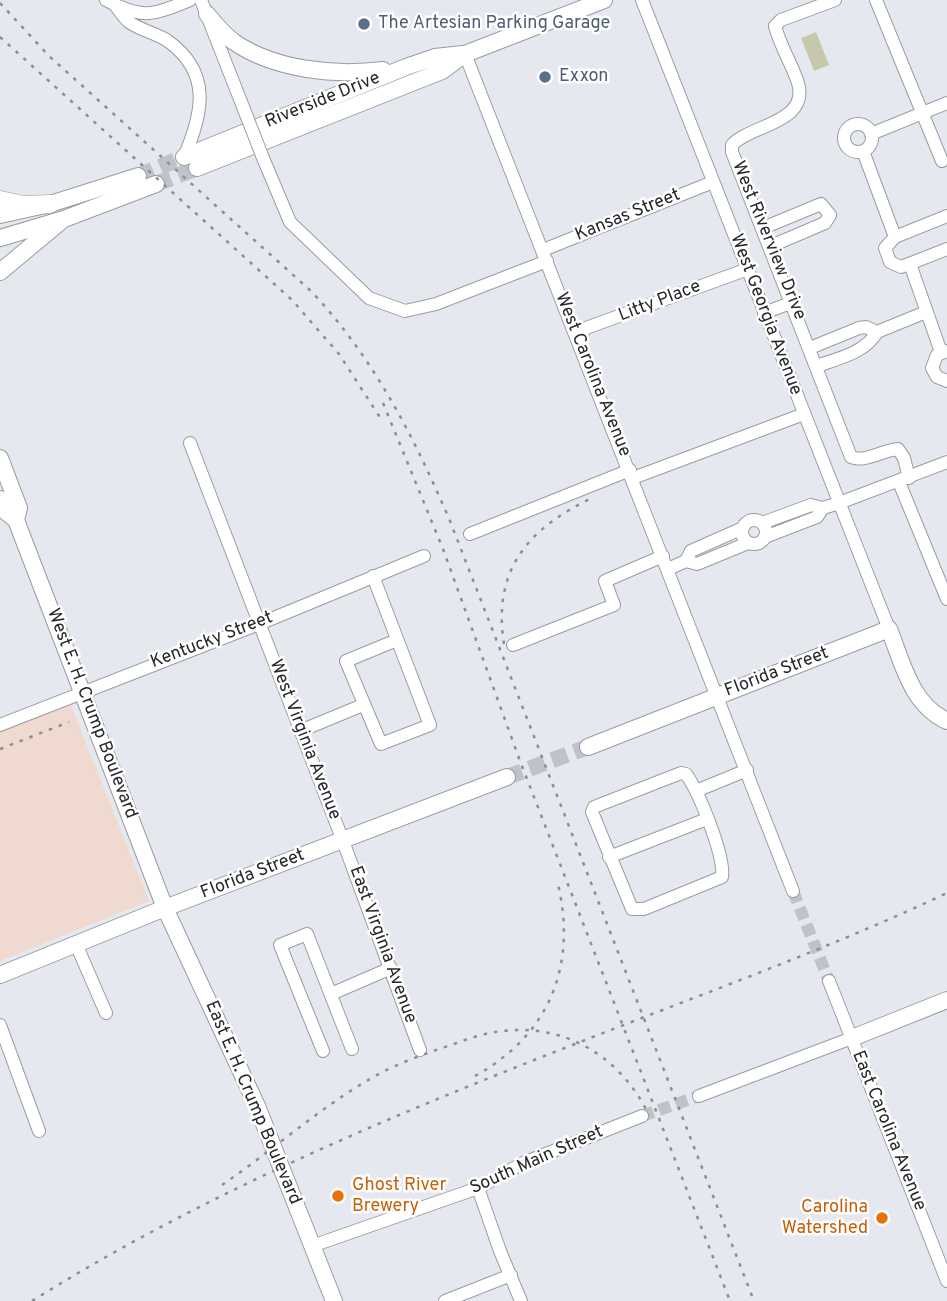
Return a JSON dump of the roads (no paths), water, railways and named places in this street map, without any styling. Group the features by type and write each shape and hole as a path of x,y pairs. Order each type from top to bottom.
{"highway":[{"path":"0,200 24,205 50,204"}],"main road":[{"name":"Riverside Drive","path":"191,162 442,71 465,54 604,0"},
{"path":"204,7 224,34 234,42 248,51 282,63 326,71 365,72 406,67"},
{"name":"Riverside Drive","path":"191,162 406,67 435,57 465,54"},
{"path":"0,215 50,204 138,176"},
{"path":"0,238 64,219 156,184"},
{"path":"0,272 64,219"},
{"name":"West E. H. Crump Boulevard","path":"0,458 19,508 16,520"},
{"name":"West E. H. Crump Boulevard","path":"0,499 6,512 16,520 165,908"},
{"path":"889,629 922,704 947,721"},
{"name":"Florida Street","path":"587,747 889,629"},
{"name":"Florida Street","path":"0,975 165,908 507,777"},
{"name":"East E. H. Crump Boulevard","path":"165,908 257,1106 334,1301"},
{"path":"852,1038 946,1004"}],"street":[{"path":"111,3 144,15 158,13 190,0"},
{"name":"West Georgia Avenue","path":"642,0 889,629"},
{"name":"West Riverview Drive","path":"835,0 781,20 775,26 799,86 799,98 789,114 738,138 732,145 851,457 860,460 898,449 905,458 904,480"},
{"path":"876,0 942,161"},
{"path":"111,3 129,22 168,41 192,67 197,77 201,103 191,162"},
{"name":"Kansas Street","path":"204,7 290,222 369,298 405,311 436,304 713,182"},
{"name":"West Carolina Avenue","path":"465,54 718,696"},
{"path":"871,134 947,103"},
{"path":"856,124 865,126 871,134 870,144 863,151 849,149 844,141 845,132 856,124"},
{"path":"863,151 895,237"},
{"path":"763,228 813,206 821,204 828,210 830,215 825,223 771,246"},
{"path":"947,216 895,237 885,248 890,262 901,267 947,249"},
{"path":"910,264 926,312 944,352 934,359 932,368 937,377 947,381"},
{"name":"Litty Place","path":"577,341 586,328 748,269"},
{"path":"764,313 793,302"},
{"path":"817,366 863,348 877,332 926,312"},
{"path":"811,350 859,328 866,327 877,332"},
{"path":"471,534 631,474 804,414"},
{"name":"West Virginia Avenue","path":"190,443 343,841"},
{"path":"685,561 691,551 743,528 752,520 762,523 811,505 823,508 947,462"},
{"path":"904,480 941,567 947,599"},
{"path":"513,645 614,605 605,582 666,563 685,561 697,564 748,543 756,544 765,537 817,517 823,508"},
{"path":"762,523 766,529 765,537"},
{"path":"743,528 743,536 748,543"},
{"name":"Kentucky Street","path":"0,725 424,556"},
{"path":"373,576 430,725 387,743 379,742 346,661 397,640"},
{"path":"718,696 793,891"},
{"path":"300,731 363,705"},
{"path":"696,791 747,770"},
{"path":"681,773 686,774 696,791 723,868 722,877 644,909 636,910 630,907 593,817 594,807 681,773"},
{"path":"609,857 707,819"},
{"name":"East Virginia Avenue","path":"343,841 420,1050"},
{"path":"323,1051 280,945 307,934 352,1049"},
{"path":"76,944 106,1013"},
{"path":"331,994 391,968"},
{"name":"East Carolina Avenue","path":"829,981 947,1282"},
{"path":"0,1025 2,1040 39,1131"},
{"path":"699,1096 852,1038"},
{"name":"South Main Street","path":"312,1246 478,1188 523,1163 642,1116"},
{"path":"478,1188 521,1301"},
{"path":"445,1301 511,1275"}],"tunnel":[{"path":"138,176 184,157"},
{"path":"156,184 197,168"},
{"path":"507,777 588,747"},
{"path":"793,891 829,981"},
{"path":"642,1116 699,1096"}],"railway":[{"path":"0,3 49,56 311,291 354,343 391,400 450,521 754,1301"},
{"path":"0,37 292,300 339,354 381,419"},
{"path":"383,403 443,549 520,761 730,1301"},
{"path":"504,644 504,593 510,572 520,553 551,522 594,497"},
{"path":"0,749 69,722"},
{"path":"475,1076 501,1059 523,1039 540,1017 552,993 564,940 563,911 557,880"},
{"path":"32,1301 163,1226 366,1129 809,953 947,893"},
{"path":"222,1185 332,1103 378,1074 430,1052 495,1032 543,1032 586,1047 605,1059 622,1075 649,1115"}],"place":[{"name":"The Artesian Parking Garage","path":"364,24"},
{"name":"Exxon","path":"545,77"},
{"name":"Ghost River Brewery","path":"338,1196"},
{"name":"Carolina Watershed","path":"882,1218"}]}
